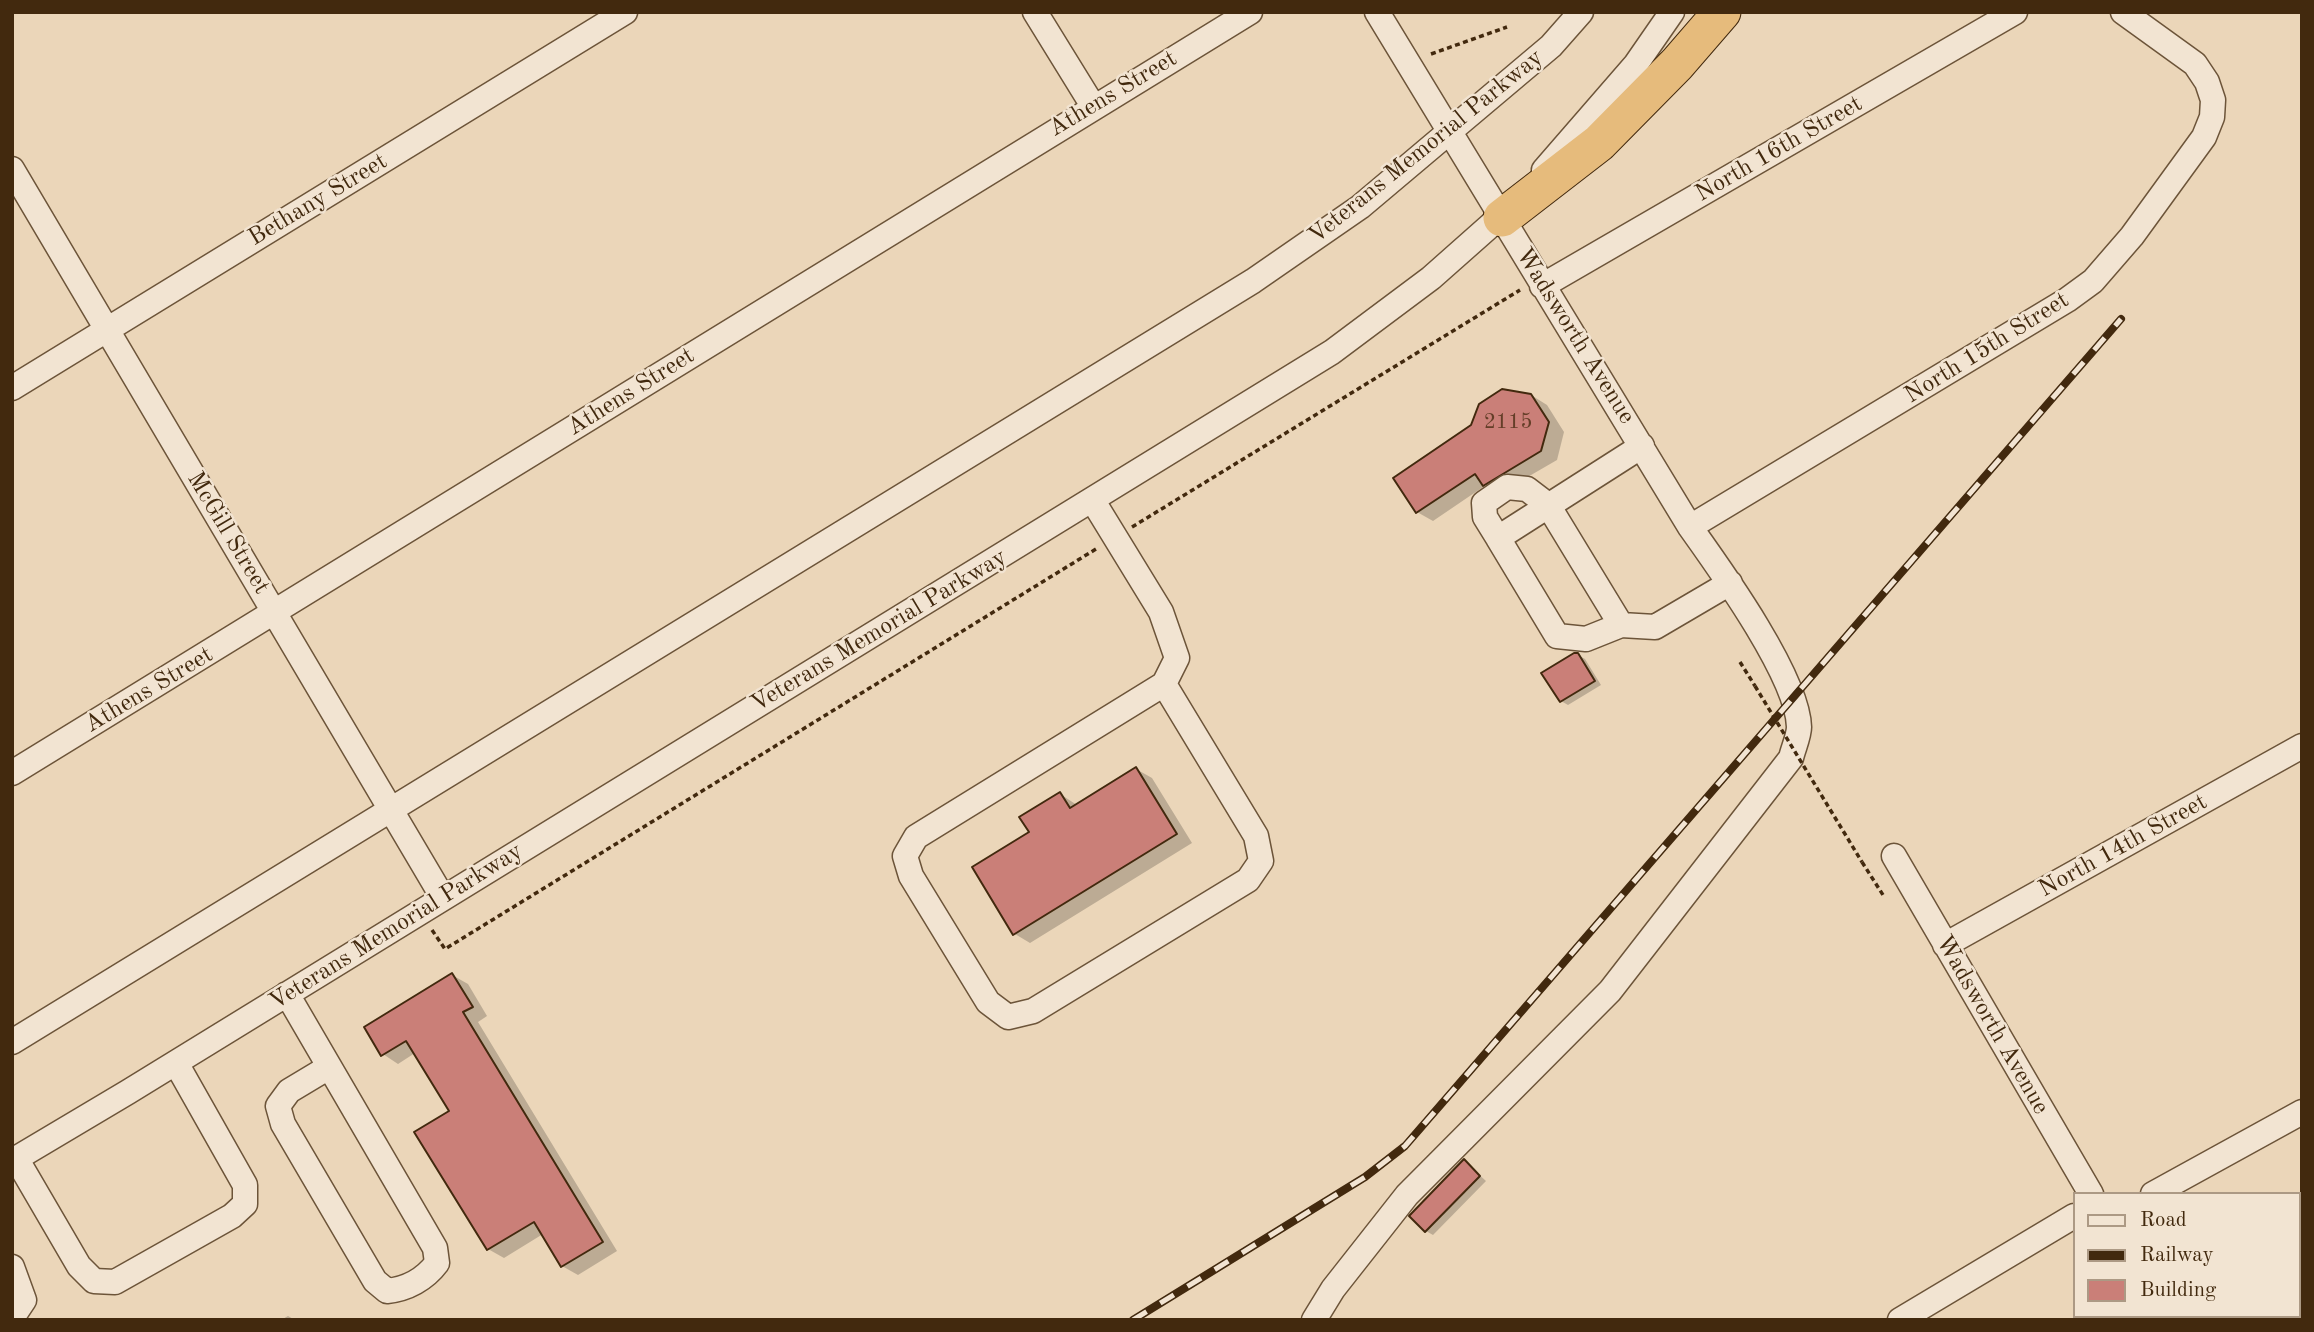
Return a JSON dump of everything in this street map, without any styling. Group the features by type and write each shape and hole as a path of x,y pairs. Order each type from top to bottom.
{"highway":[{"path":"1502,218 1599,143 1651,92 1722,12"}],"street":[{"name":"Bethany Street","path":"12,388 625,12"},
{"path":"1035,12 1093,106"},
{"name":"Athens Street","path":"12,774 1093,106 1250,12"},
{"name":"Wadsworth Avenue","path":"1314,1320 1333,1289 1407,1195 1610,991 1791,758 1799,728 1792,698 1774,659 1730,583 1690,527 1448,133 1377,12"},
{"name":"Veterans Memorial Parkway","path":"12,1042 1253,281 1360,207 1551,46 1581,12"},
{"name":"Veterans Memorial Parkway","path":"14,1159 176,1063 1332,352 1411,294 1502,218 1636,64 1672,12"},
{"name":"North 16th Street","path":"1542,286 2015,12"},
{"name":"North 15th Street","path":"1690,527 2026,327 2093,281 2132,236 2204,137 2213,117 2213,100 2207,82 2195,64 2123,12"},
{"name":"McGill Street","path":"12,169 443,898"},
{"path":"1498,538 1642,446"},
{"path":"1621,625 1548,505 1527,489 1507,487 1490,497 1485,503 1485,517 1558,636 1586,639 1621,625 1655,627 1730,583"},
{"path":"1093,500 1161,612 1177,658 1164,684 916,837 905,856 911,876 988,1002 1008,1017 1033,1011 1248,880 1261,861 1256,836 1164,684"},
{"name":"North 14th Street","path":"1945,945 2302,747"},
{"name":"Wadsworth Avenue","path":"1894,856 2090,1192"},
{"path":"287,994 435,1248 437,1263 429,1274 400,1290 387,1291 375,1281 283,1124 278,1106 289,1091 329,1067"},
{"path":"14,1159 79,1266 94,1281 115,1282 232,1216 245,1204 245,1185 176,1063"},
{"path":"2157,1192 2302,1112"},
{"path":"1900,1320 2072,1217"},
{"path":"12,1267 24,1312"}],"path":[{"path":"1431,54 1507,27"},
{"path":"429,925 444,949 1517,291 1542,286"},
{"path":"1740,662 1883,895"}],"building":[{"path":"1502,389 1531,394 1549,422 1541,451 1483,486 1475,474 1416,513 1393,478 1471,425 1479,404"},
{"path":"1578,653 1595,681 1560,702 1541,673"},
{"path":"1136,767 1177,834 1013,935 972,867 1029,832 1019,817 1060,792 1070,808"},
{"path":"452,973 473,1007 463,1012 603,1242 561,1267 534,1222 487,1250 414,1132 449,1111 406,1041 381,1056 364,1027"},
{"path":"1464,1159 1480,1176 1425,1232 1409,1216"}],"railway":[{"path":"1133,1320 1365,1177 1405,1146 2121,319"}]}
